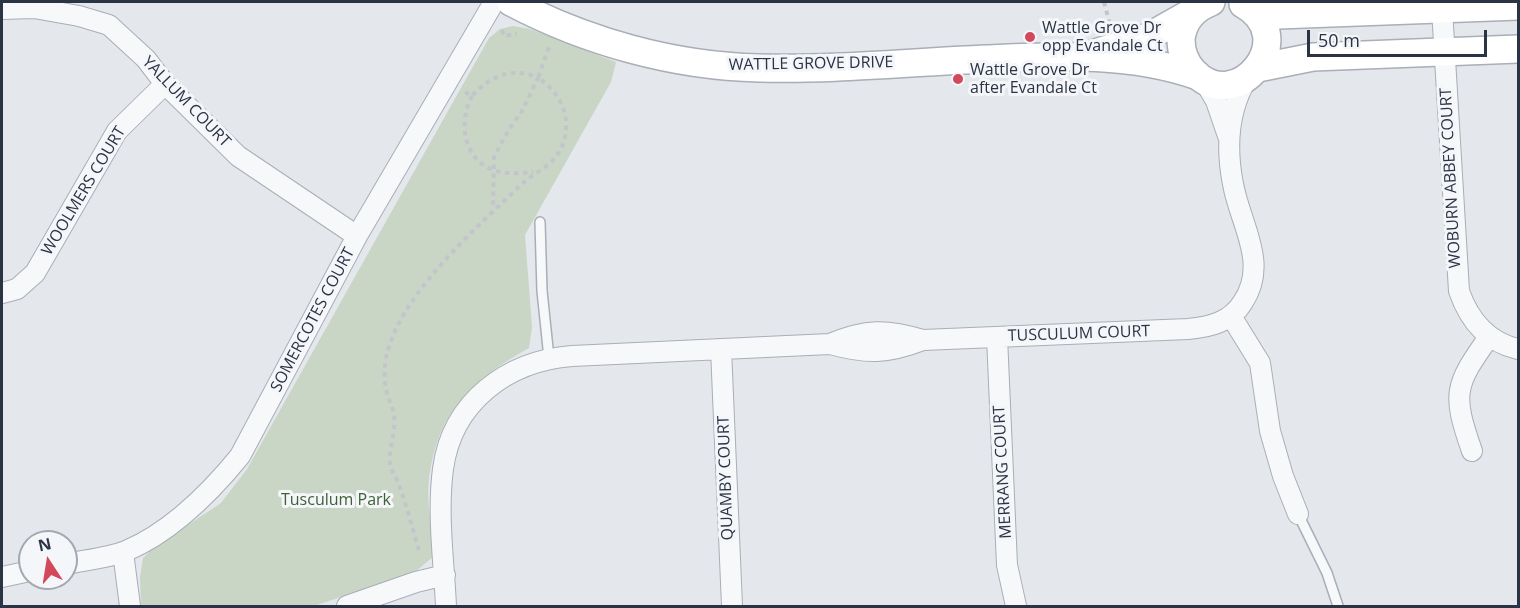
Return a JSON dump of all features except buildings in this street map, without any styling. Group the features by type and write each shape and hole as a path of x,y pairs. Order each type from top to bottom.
{"street":[{"name":"SOMERCOTES COURT","path":"78,561 123,552 156,536 214,487 240,456 357,236 494,2"},
{"name":"WATTLE GROVE DRIVE","path":"511,2 572,29 622,46 674,59 730,66 789,68 1085,55 1168,67 1229,84 1253,73 1312,57 1518,49"},
{"path":"1240,3 1278,15 1518,6"},
{"path":"1229,138 1236,99 1266,49 1266,35 1258,16 1240,3"},
{"name":"WATTLE GROVE DRIVE","path":"1085,55 1148,36 1204,5"},
{"path":"1204,5 1185,24 1181,43 1186,61 1216,101 1229,138 1233,186 1250,239 1255,267 1249,294 1231,316 1260,363 1270,431 1283,477 1298,514"},
{"name":"YALLUM COURT","path":"2,9 34,8 79,16 109,25 146,59 165,84 238,156 357,236"},
{"name":"WOBURN ABBEY COURT","path":"1442,9 1457,283 1464,306 1472,320 1501,344 1518,349"},
{"name":"WOOLMERS COURT","path":"2,292 17,289 35,273 117,131 165,84"},
{"name":"TUSCULUM COURT","path":"446,606 437,577 443,476 448,447 457,428 480,393 513,370 549,358 830,344 859,352 894,351 923,340 1188,329 1218,323 1231,316"},
{"name":"MERRANG COURT","path":"997,337 1007,565 1016,606"},
{"path":"1472,451 1458,408 1457,397 1464,375 1490,337"},
{"name":"QUAMBY COURT","path":"721,349 732,606"},
{"path":"123,552 129,606"},
{"path":"2,577 18,574"},
{"path":"347,606 437,577"}],"lane":[{"path":"540,222 542,291 549,358"},
{"path":"1298,514 1327,573 1338,606"}],"path":[{"path":"1104,2 1110,28"},
{"path":"501,27 504,36 524,36"},
{"path":"494,210 492,170 494,157 500,143 522,111 538,78 550,48 541,44"},
{"path":"437,577 391,468 391,452 396,435 394,413 387,394 384,373 389,345 401,319 428,283 494,210 534,172 555,158 561,150 566,129 564,108 556,93 538,78 529,74 507,72 482,85 471,96 466,106 464,132 477,158 492,170 519,174 534,172"},
{"path":"448,83 471,96"}],"green space":[{"name":"Tusculum Park","path":"513,26 530,29 616,62 611,82 525,235 532,327 529,348 475,385 450,415 440,434 428,488 433,557 415,572 314,606 141,606 140,577 143,558 153,548 221,503 247,469 489,38 500,29"}],"place":[{"name":"Wattle Grove Dr opp Evandale Ct","path":"1030,37"},
{"name":"Wattle Grove Dr after Evandale Ct","path":"958,79"}]}
